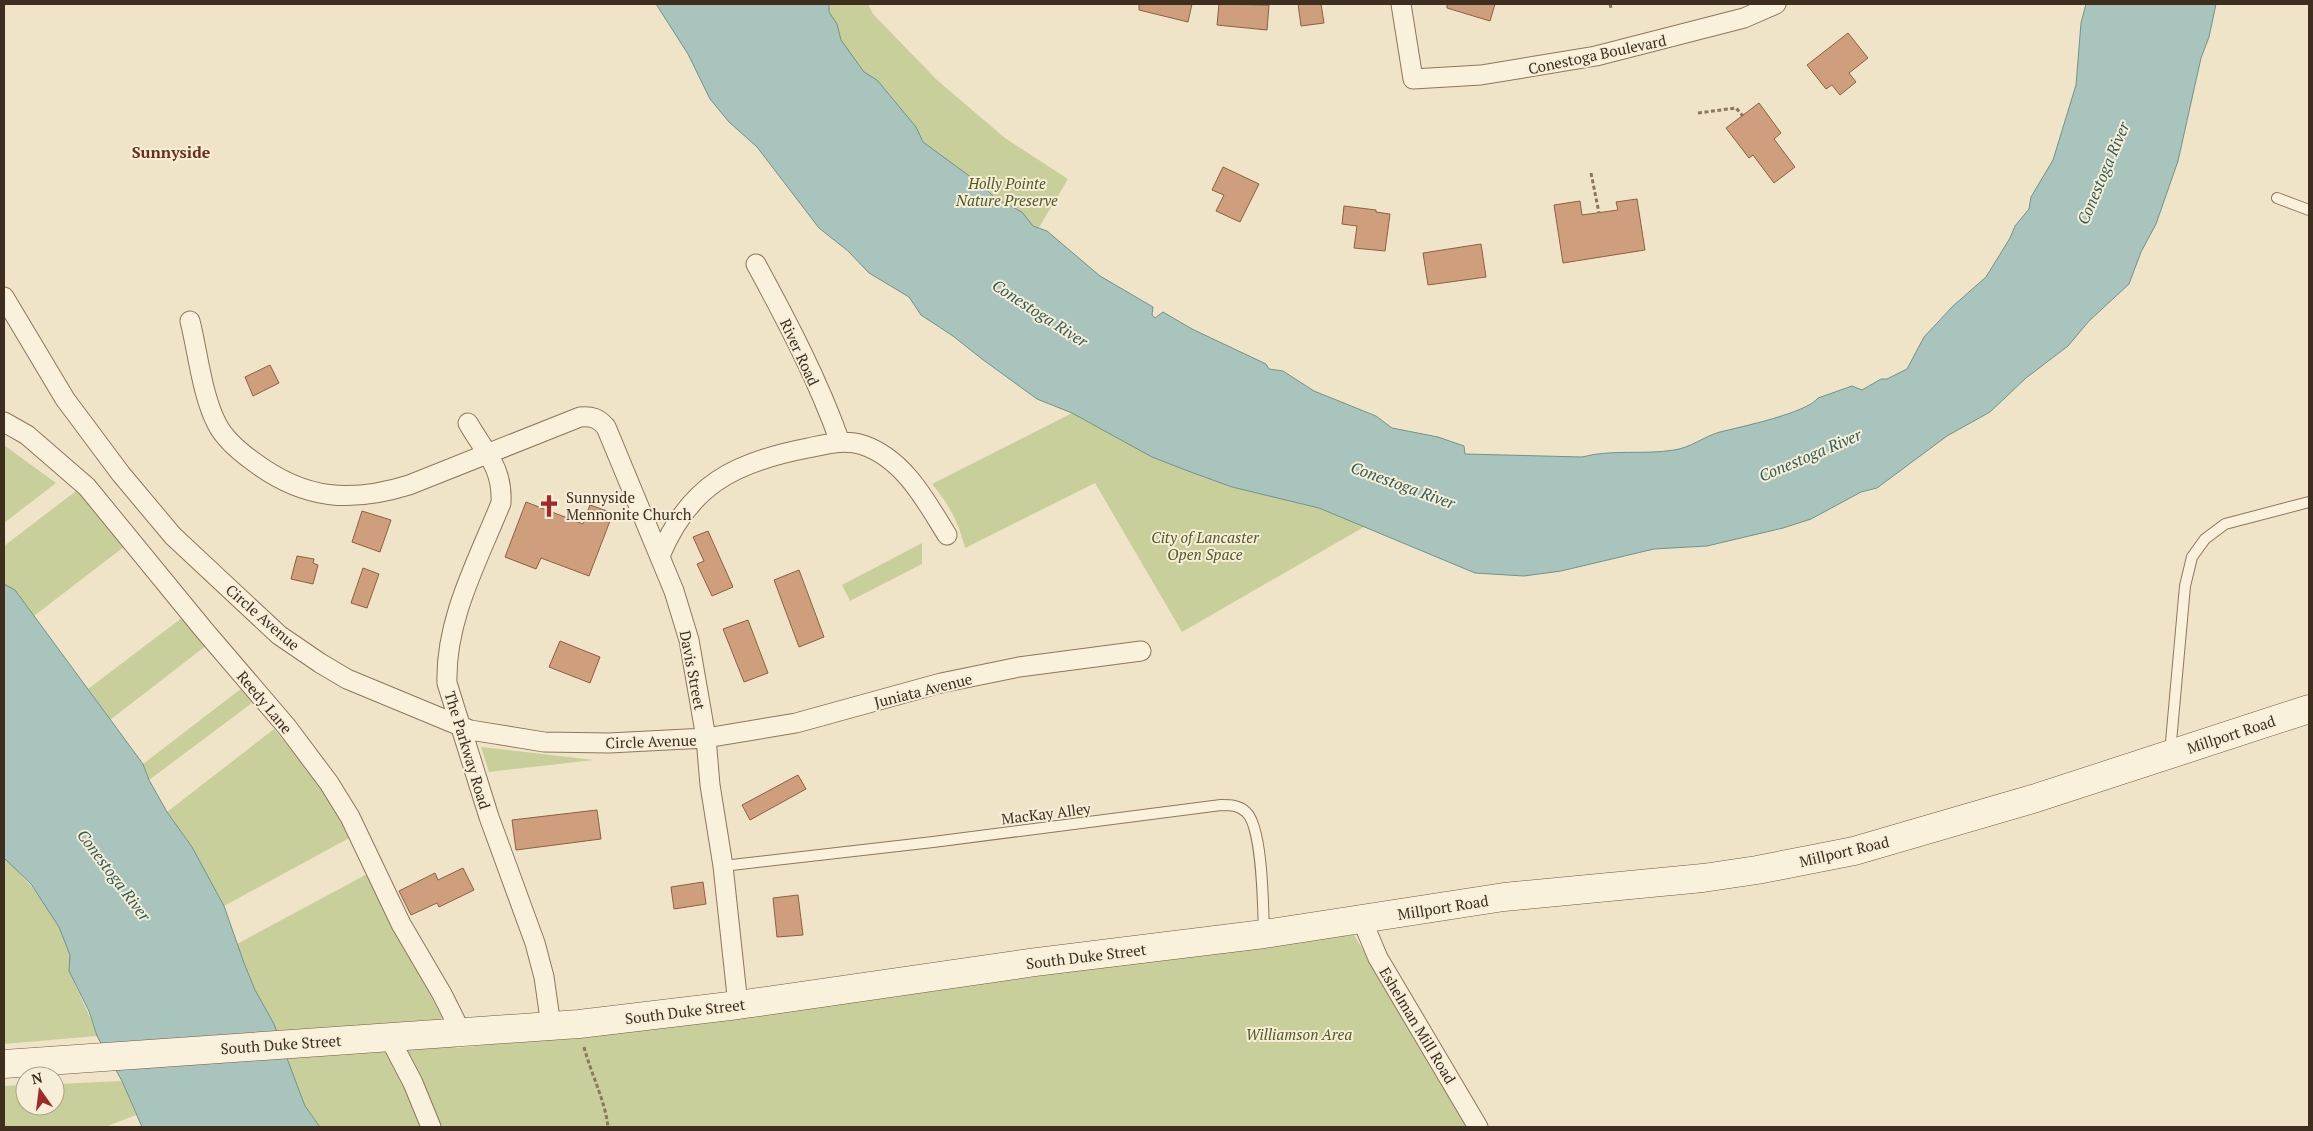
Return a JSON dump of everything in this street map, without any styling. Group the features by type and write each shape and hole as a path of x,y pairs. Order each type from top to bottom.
{"main road":[{"name":"Millport Road","path":"1362,920 1504,897 1702,878 1758,870 1844,853 2036,798 2309,709"},
{"name":"South Duke Street","path":"4,1064 579,1024 738,1005 1036,962 1362,920"}],"street":[{"name":"Conestoga Boulevard","path":"1401,4 1413,80 1481,75 1596,56 1744,18 1776,4"},
{"name":"River Road","path":"756,264 811,374 840,442"},
{"name":"Circle Avenue","path":"4,298 65,399 121,474 173,536 279,635 320,664 347,679 470,730 505,737 544,742 609,743 706,738"},
{"path":"190,321 210,405 217,426 232,445 244,455 282,480 304,490 332,495 360,496 381,494 486,455"},
{"name":"Davis Street","path":"486,455 580,417 591,416 600,420 606,427 674,591 688,640 706,738 710,785 723,866 738,1005"},
{"name":"Reedy Lane","path":"4,422 27,435 87,487 204,630 287,727 330,783 350,817 401,924 442,994 461,1032"},
{"name":"The Parkway Road","path":"468,423 486,455 496,467 502,484 501,503 460,605 446,660 447,683 489,817 534,943 544,977 551,1026"},
{"path":"660,556 669,534 690,504 708,486 726,474 746,464 791,451 840,442 865,446 899,468 927,501 947,535"},
{"name":"Juniata Avenue","path":"706,738 796,723 941,683 1019,668 1141,651"},
{"name":"Eshelman Mill Road","path":"1362,920 1378,958 1478,1127"},
{"path":"389,1037 413,1083 431,1127"}],"lane":[{"path":"2277,198 2309,210"},
{"path":"2170,754 2185,586 2192,556 2205,539 2225,524 2309,502"},
{"name":"MacKay Alley","path":"723,866 953,840 1221,805 1235,805 1247,812 1254,825 1263,886 1264,934"}],"path":[{"path":"1698,113 1736,108 1743,116"},
{"path":"1591,172 1599,212"},
{"path":"579,1024 588,1065 606,1113 608,1127"}],"green space":[{"name":"Holly Pointe Nature Preserve","path":"765,4 868,4 873,14 937,80 1005,138 1068,179 1022,256"},
{"name":"City of Lancaster Open Space","path":"1072,413 1152,457 1232,487 1319,508 1364,527 1182,632 1095,483 965,548 953,514 932,484"},
{"path":"4,445 56,483 4,523"},
{"path":"76,491 94,507 125,546 34,616 15,590 4,584 4,546"},
{"path":"922,543 922,564 850,601 842,585"},
{"path":"183,617 207,645 110,720 88,689"},
{"path":"242,688 252,703 149,780 143,764"},
{"path":"274,729 322,786 351,837 224,906 192,847 167,812"},
{"path":"481,747 594,760 489,772"},
{"path":"4,858 44,902 60,927 70,955 70,973 97,1036 4,1044"},
{"name":"Williamson Area","path":"369,873 457,1048 715,1020 1353,933 1467,1127 320,1127 305,1106 274,1024 255,990 237,944"},
{"path":"122,1081 136,1115 105,1127 4,1127 4,1086 15,1085 15,1116 65,1116 65,1084"}],"water":[{"name":"Conestoga River","path":"656,4 829,4 829,12 837,24 841,40 864,72 877,80 916,127 923,142 983,186 995,198 1022,212 1033,226 1047,231 1100,276 1153,307 1152,315 1155,318 1163,312 1192,329 1266,364 1269,369 1283,371 1314,391 1376,416 1392,428 1438,437 1464,446 1465,454 1582,457 1605,453 1680,449 1720,432 1801,409 1818,398 1852,386 1862,390 1881,379 1887,379 1907,369 1924,337 1953,306 1986,277 2010,238 2015,226 2029,209 2031,197 2053,160 2076,85 2081,23 2086,4 2216,4 2209,37 2201,58 2178,161 2156,224 2141,252 2129,284 2089,321 2068,346 2026,378 1990,412 1947,436 1877,488 1861,492 1811,519 1783,528 1707,546 1654,549 1561,571 1524,576 1475,573 1319,508 1232,487 1152,457 1072,413 1037,399 953,336 921,315 909,297 869,273 848,251 819,228 757,147 729,122 710,99 688,54"},
{"name":"Conestoga River","path":"4,584 15,590 143,764 149,780 167,812 192,847 224,906 244,963 255,990 274,1024 305,1106 320,1127 142,1127 122,1081 97,1036 89,1011 69,971 70,955 59,927 31,884 4,858"}],"building":[{"path":"1139,4 1192,4 1188,22 1139,10"},
{"path":"1219,4 1269,5 1267,30 1217,25"},
{"path":"1298,4 1321,4 1324,23 1301,26"},
{"path":"1447,4 1495,4 1490,21 1447,8"},
{"path":"1848,33 1868,58 1849,73 1856,82 1840,95 1832,85 1826,89 1807,65"},
{"path":"1759,103 1781,133 1774,139 1795,167 1774,183 1753,155 1749,158 1726,128"},
{"path":"1223,167 1259,184 1240,222 1216,211 1224,195 1212,190"},
{"path":"1637,199 1645,250 1563,263 1554,205 1580,201 1582,215 1618,210 1616,202"},
{"path":"1344,206 1376,210 1376,212 1390,214 1385,251 1354,248 1357,226 1342,224"},
{"path":"1481,244 1486,277 1428,285 1423,253"},
{"path":"270,365 279,383 253,396 245,377"},
{"path":"526,502 583,524 590,505 613,513 589,576 541,558 536,569 505,557"},
{"path":"362,511 391,520 380,552 352,542"},
{"path":"708,531 733,587 712,596 697,564 704,561 693,537"},
{"path":"297,556 314,559 313,563 318,565 313,584 291,579"},
{"path":"363,568 379,574 367,608 351,603"},
{"path":"799,570 824,637 799,647 774,580"},
{"path":"748,620 768,673 744,682 723,629"},
{"path":"560,641 600,657 590,683 549,667"},
{"path":"798,775 806,789 750,820 742,805"},
{"path":"597,810 601,839 516,850 512,820"},
{"path":"463,868 474,890 439,907 437,903 411,915 399,891 435,873 438,880"},
{"path":"703,882 706,904 674,909 671,887"},
{"path":"798,895 803,935 777,937 773,898"}],"place":[{"name":"Sunnyside Mennonite Church","path":"549,506"}],"district":[{"name":"Sunnyside","path":"171,152"}]}
